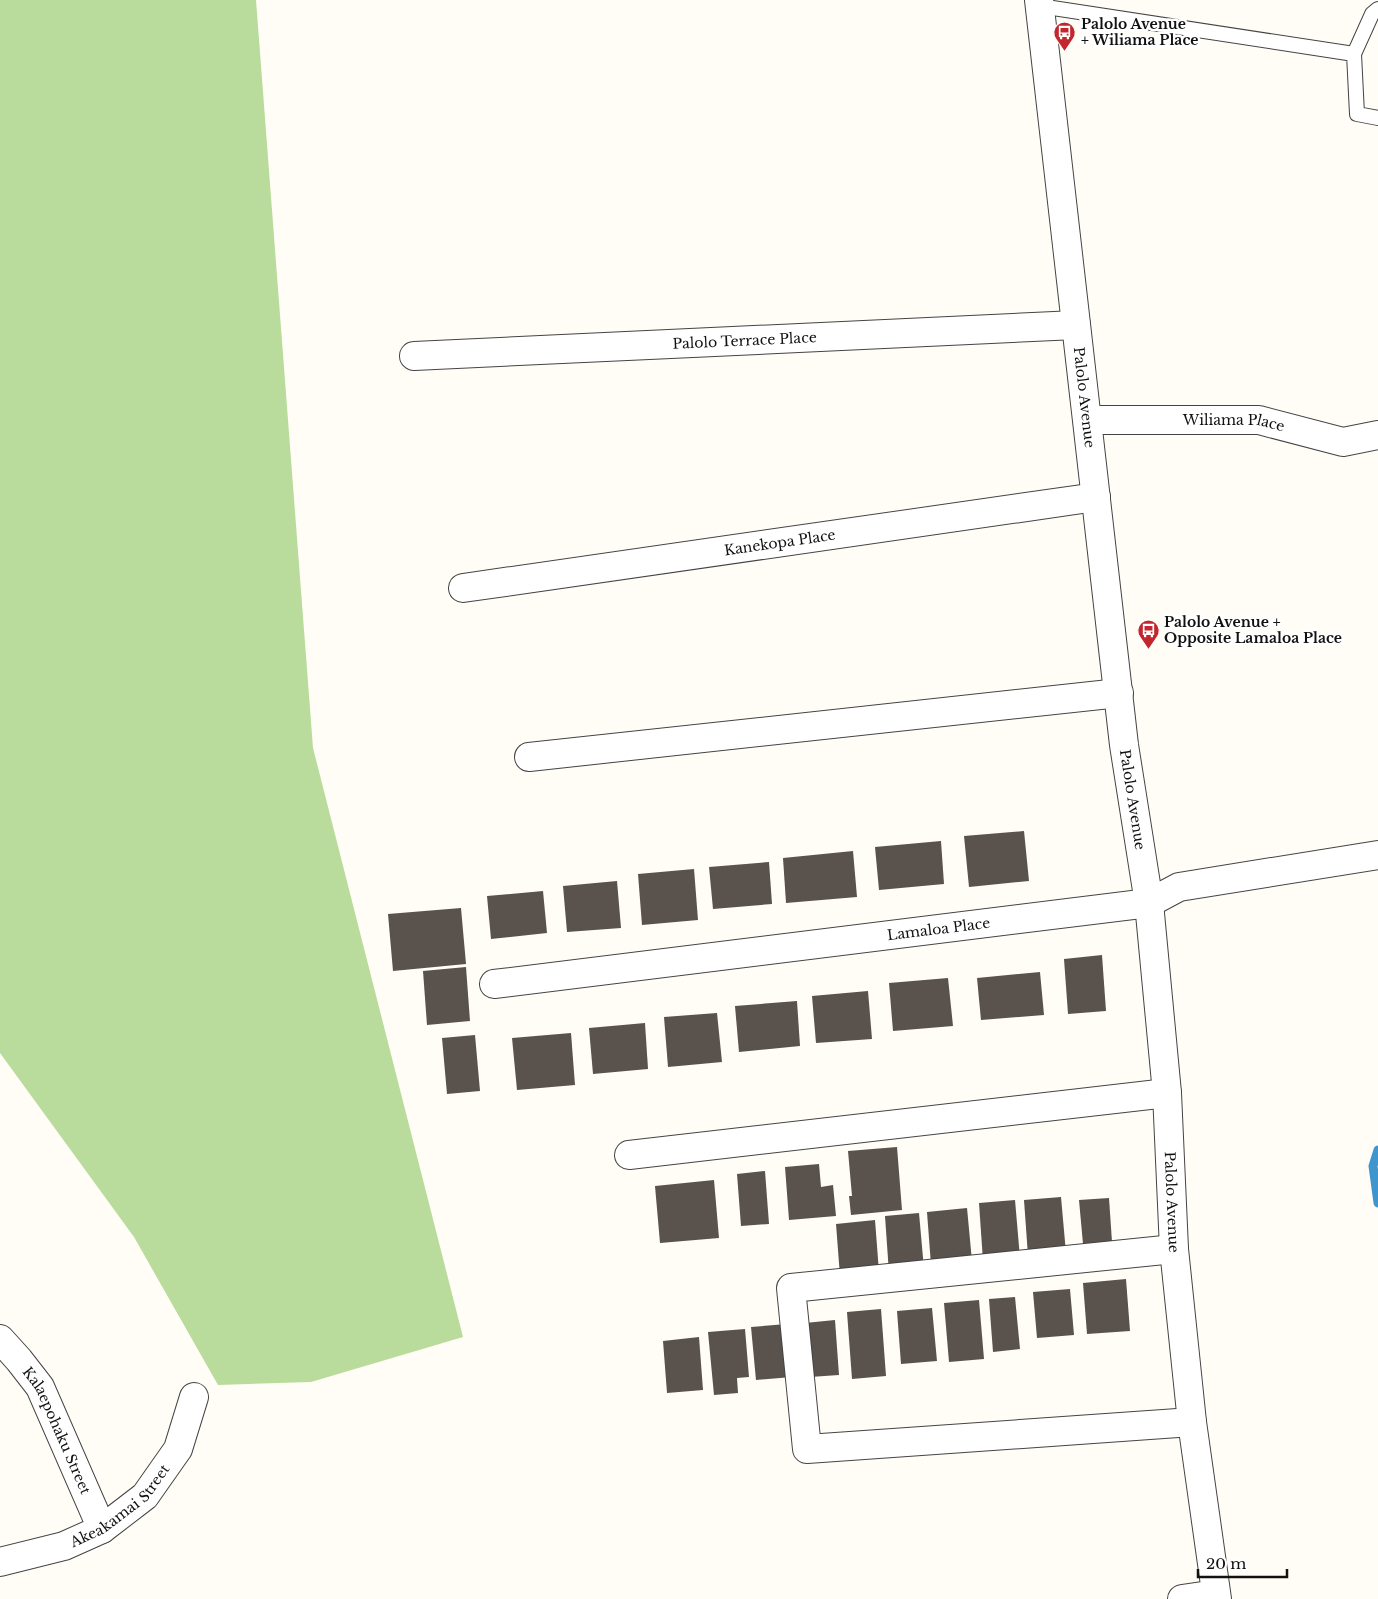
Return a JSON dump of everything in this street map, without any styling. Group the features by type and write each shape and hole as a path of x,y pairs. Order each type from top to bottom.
{"street":[{"name":"Palolo Avenue","path":"1039,3 1124,745 1149,903 1167,1093 1174,1249 1192,1422 1216,1597"},
{"name":"Palolo Terrace Place","path":"414,356 1076,325"},
{"name":"Wiliama Place","path":"1088,420 1258,420 1343,442 1378,436"},
{"name":"Kanekopa Place","path":"463,588 1096,497"},
{"path":"529,757 1119,693"},
{"name":"Lamaloa Place","path":"494,984 1149,903 1178,888 1378,855"},
{"path":"629,1154 1167,1093"},
{"path":"1174,1249 791,1288 807,1449 1192,1422"},
{"name":"Kalaepohaku Street","path":"0,1339 20,1360 40,1387 102,1528"},
{"name":"Akeakamai Street","path":"0,1562 64,1546 102,1528 145,1496 178,1449 194,1398"},
{"path":"1182,1599 1216,1597"}],"lane":[{"path":"1039,3 1354,54"},
{"path":"1378,9 1372,14 1354,54 1357,114 1378,118"}],"green space":[{"path":"0,0 256,0 313,748 463,1337 311,1382 218,1385 134,1237 0,1053"}],"building":[{"path":"1024,831 1029,881 969,887 964,836"},
{"path":"941,841 944,884 879,890 875,847"},
{"path":"853,851 857,897 786,903 783,858"},
{"path":"769,862 772,904 713,909 709,867"},
{"path":"694,869 698,920 642,925 638,874"},
{"path":"617,881 621,928 567,932 563,886"},
{"path":"543,891 547,933 491,939 487,896"},
{"path":"461,908 466,964 393,971 388,914"},
{"path":"1102,955 1106,1011 1068,1014 1064,959"},
{"path":"466,967 470,1021 427,1025 423,971"},
{"path":"1040,972 1044,1015 981,1020 977,978"},
{"path":"948,978 953,1026 893,1031 889,983"},
{"path":"868,991 872,1039 816,1043 812,996"},
{"path":"797,1001 800,1046 739,1052 735,1006"},
{"path":"717,1013 722,1062 668,1067 664,1017"},
{"path":"645,1023 648,1069 593,1074 589,1028"},
{"path":"571,1033 575,1085 517,1090 512,1038"},
{"path":"475,1035 480,1091 447,1094 442,1038"},
{"path":"897,1147 902,1210 851,1215 849,1196 852,1196 848,1151"},
{"path":"819,1164 821,1187 833,1185 836,1216 789,1220 785,1167"},
{"path":"765,1171 769,1224 741,1226 737,1174"},
{"path":"714,1180 719,1238 660,1243 655,1186"},
{"path":"1061,1197 1066,1253 1028,1256 1024,1200"},
{"path":"1109,1198 1112,1242 1083,1244 1079,1200"},
{"path":"1015,1200 1020,1258 983,1261 979,1203"},
{"path":"967,1208 972,1261 931,1265 927,1212"},
{"path":"919,1213 924,1269 889,1273 885,1216"},
{"path":"875,1220 879,1272 840,1276 836,1224"},
{"path":"1126,1279 1130,1331 1087,1334 1083,1283"},
{"path":"1070,1289 1074,1335 1037,1338 1033,1292"},
{"path":"1015,1297 1020,1349 993,1352 989,1299"},
{"path":"979,1300 984,1359 949,1362 944,1303"},
{"path":"932,1308 937,1361 901,1364 897,1311"},
{"path":"881,1309 886,1376 852,1379 847,1312"},
{"path":"835,1320 839,1375 810,1377 805,1323"},
{"path":"787,1324 792,1377 756,1380 751,1327"},
{"path":"745,1329 749,1377 737,1378 738,1393 714,1395 708,1332"},
{"path":"699,1337 703,1390 667,1393 663,1341"}],"waterway":[{"path":"1378,1150 1373,1166 1378,1203"}],"place":[{"name":"Palolo Avenue + Wiliama Place","path":"1065,51"},
{"name":"Palolo Avenue + Opposite Lamaloa Place","path":"1148,649"}]}
